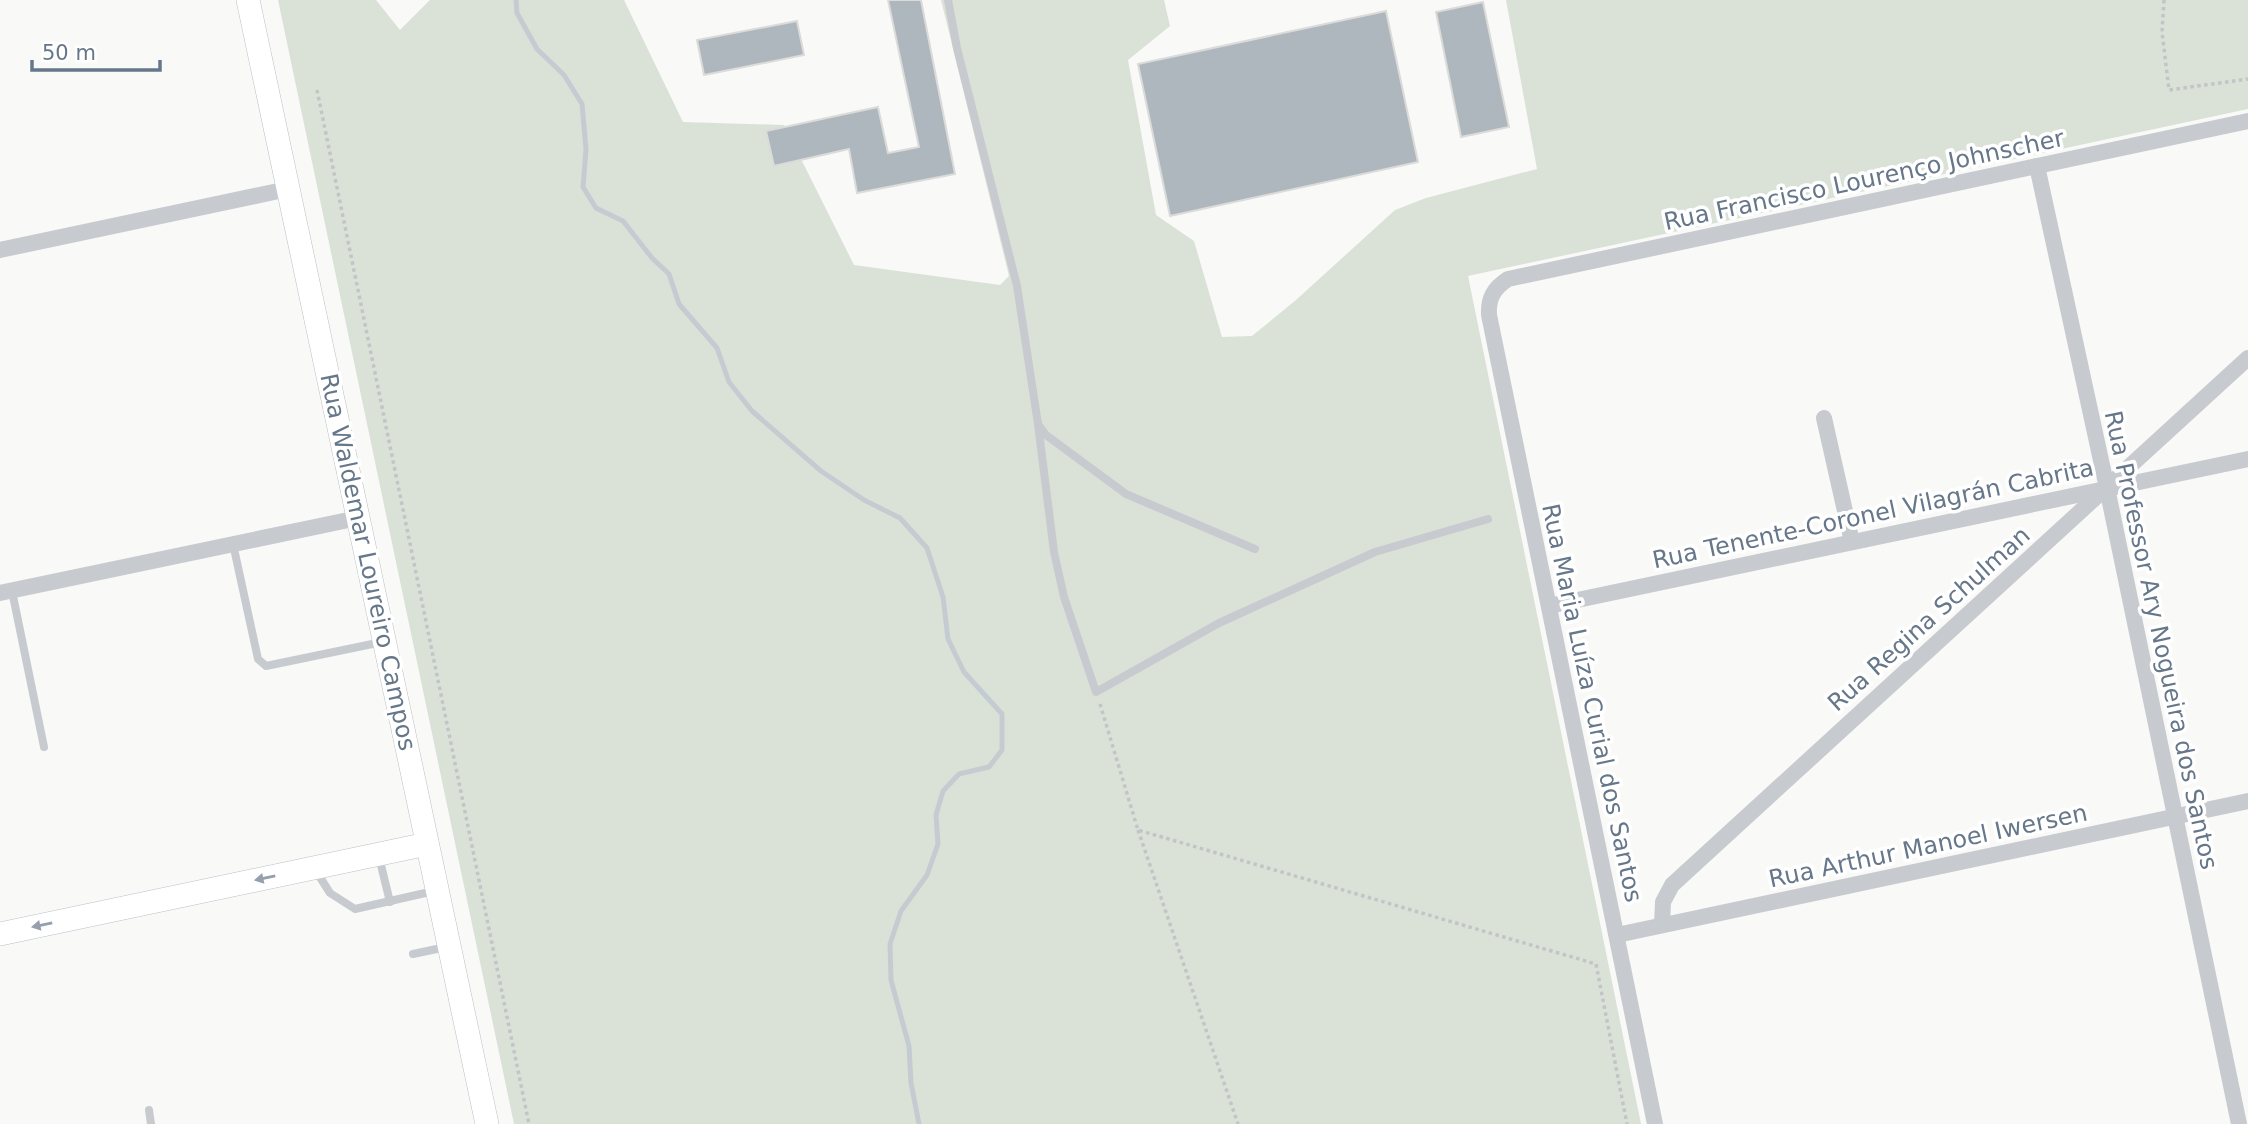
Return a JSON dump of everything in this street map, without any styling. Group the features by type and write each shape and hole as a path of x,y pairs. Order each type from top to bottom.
{"main road":[{"name":"Rua Waldemar Loureiro Campos","path":"248,0 487,1124"},
{"path":"0,934 427,844"}],"street":[{"name":"Rua Francisco Lourenço Johnscher","path":"1493,292 1499,284 1508,279 2248,121"},
{"name":"Rua Professor Ary Nogueira dos Santos","path":"2037,166 2239,1124"},
{"path":"0,250 288,189"},
{"name":"Rua Maria Luíza Curial dos Santos","path":"1493,292 1489,314 1655,1124"},
{"name":"Rua Regina Schulman","path":"1662,925 1663,902 1672,885 2248,358"},
{"path":"1824,418 1852,542"},
{"name":"Rua Tenente-Coronel Vilagrán Cabrita","path":"1549,606 2248,459"},
{"path":"6,592 358,518"},
{"name":"Rua Arthur Manoel Iwersen","path":"1617,935 2248,802"}],"lane":[{"path":"948,0 957,48 1017,286 1054,551 1063,597 1096,692 1219,623 1375,552 1488,519"},
{"path":"1038,424 1046,435 1126,494 1255,549"},
{"path":"233,544 258,659 262,664 266,666 384,642"},
{"path":"6,592 44,747"},
{"path":"379,854 385,906"},
{"path":"315,868 330,893 355,908 385,906 437,890"},
{"path":"413,954 449,947"},
{"path":"149,1110 152,1124"}],"path":[{"path":"2164,0 2162,32 2169,90 2248,79"},
{"path":"317,90 528,1124"},
{"path":"1096,692 1138,830 1238,1124"},
{"path":"1138,830 1596,964 1627,1124"}],"shaded area":[{"path":"278,0 376,0 400,30 430,0 624,0 683,122 784,125 854,265 1000,285 1009,276 941,0 1164,0 1170,26 1128,60 1156,215 1194,241 1222,337 1252,336 1395,210 1426,198 1537,169 1506,0 2248,0 2248,109 1468,276 1641,1124 514,1124"}],"building":[{"path":"888,0 921,0 955,174 857,193 849,149 774,166 766,131 878,107 888,153 919,147"},
{"path":"1483,2 1509,127 1461,137 1436,12"},
{"path":"1386,11 1418,162 1170,216 1138,64"},
{"path":"797,21 804,55 704,75 697,40"}],"waterway":[{"path":"516,0 517,13 537,49 564,75 582,104 586,149 583,187 596,208 623,221 652,258 669,274 679,304 717,348 729,382 752,411 821,471 864,500 900,518 927,548 943,597 948,639 964,672 1002,714 1002,750 989,767 959,774 943,791 936,815 938,844 927,875 901,911 890,944 891,980 909,1046 911,1083 919,1124"}]}
